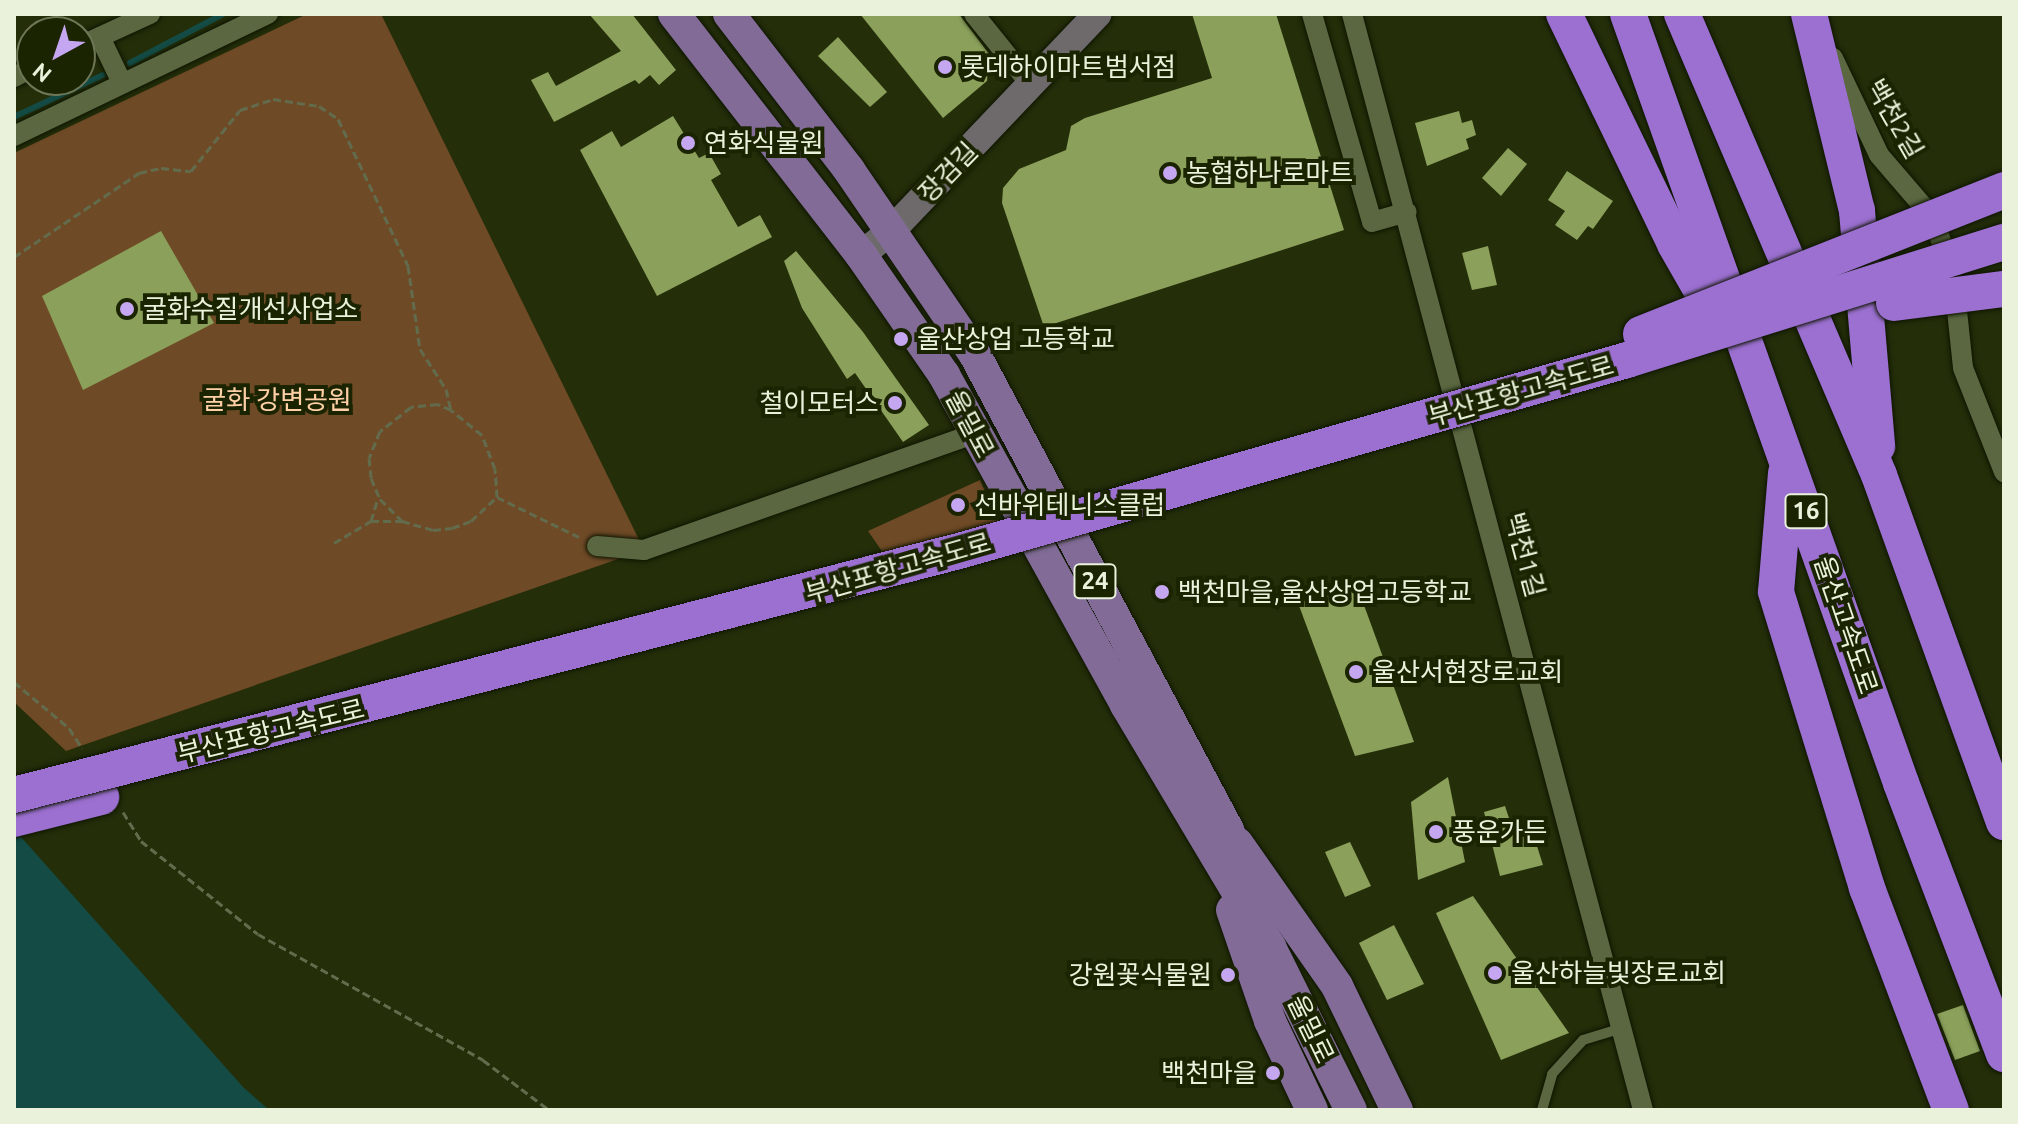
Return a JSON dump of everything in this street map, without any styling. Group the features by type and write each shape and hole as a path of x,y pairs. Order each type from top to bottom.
{"highway":[{"path":"1564,14 1675,244 1770,409"},
{"name":"울산고속도로","path":"1628,14 2004,1054"},
{"path":"1682,14 1879,475 1947,654 2004,822"},
{"path":"1812,14 1857,211 1879,475"},
{"path":"1424,419 2004,190"},
{"name":"부산포항고속도로","path":"14,795 758,606 1424,419 1829,300 2004,242"},
{"name":"부산포항고속도로","path":"14,819 821,610 1894,303 2004,267"},
{"path":"1894,303 2004,289"},
{"path":"1787,459 1776,592 1867,888 1951,1110"},
{"path":"1947,654 2004,751"}],"main road":[{"name":"울밀로","path":"674,14 861,255 944,375 1218,836"},
{"name":"울밀로","path":"729,14 892,230 1011,420 1351,1110"},
{"name":"장검길","path":"861,255 892,230 1098,14"},
{"path":"1218,836 1270,1021 1312,1110"},
{"path":"1218,836 1337,986 1397,1110"}],"street":[{"path":"96,39 150,14"},
{"path":"14,136 268,14"},
{"path":"974,14 1031,85"},
{"path":"1312,14 1372,222 1407,212"},
{"name":"백천1길","path":"1352,14 1643,1110"},
{"name":"백천2길","path":"1812,14 1875,148 1934,219 1954,282 1963,368 2004,472"},
{"path":"100,37 122,83"},
{"path":"597,546 644,550 976,433"}],"lane":[{"path":"1542,1110 1552,1074 1583,1040 1622,1028"}],"path":[{"path":"14,257 139,173 161,168 191,171 240,110 273,99 319,106 338,119 408,266 420,349 446,389 451,410"},
{"path":"371,521 378,495 369,458 386,422 423,405 451,410 482,435 495,469 497,497"},
{"path":"378,495 402,521"},
{"path":"334,543 371,521 402,521 433,530 452,528 471,521 497,497"},
{"path":"497,497 597,546"},
{"path":"14,682 69,728 85,753"},
{"path":"117,804 141,841 258,934 483,1060 549,1110"}],"green space":[{"name":"굴화 강변공원","path":"307,14 381,14 644,550 66,751 14,702 14,153"},
{"name":"선바위테니스클럽","path":"980,480 1002,530 886,557 868,531"}],"water":[{"path":"14,829 243,1087 269,1110 14,1110"}],"building":[{"path":"589,14 632,14 676,70 659,85 650,75 639,84 635,80 554,122 531,80 548,72 556,86 621,51"},
{"name":"롯데하이마트범서점","path":"860,14 959,14 989,54 987,81 943,118"},
{"name":"농협하나로마트","path":"1192,14 1276,14 1344,230 1044,327 1002,203 1003,188 1019,169 1066,150 1071,126 1085,118 1212,78"},
{"path":"838,37 887,92 870,107 818,56"},
{"path":"1459,111 1462,123 1472,120 1476,135 1466,139 1469,149 1427,166 1415,123"},
{"path":"673,116 699,158 709,153 721,174 711,180 738,227 760,215 772,237 657,296 580,150 612,131 621,147"},
{"path":"1508,148 1527,164 1501,196 1482,178"},
{"path":"1567,171 1613,201 1593,229 1588,226 1577,240 1555,225 1565,211 1548,200"},
{"name":"굴화수질개선사업소","path":"161,231 214,323 83,390 42,296"},
{"path":"1488,246 1497,285 1472,290 1462,253"},
{"path":"796,251 863,332 929,425 903,442 855,373 847,379 802,308 784,261"},
{"name":"울산서현장로교회","path":"1357,586 1414,742 1355,756 1298,603"},
{"name":"풍운가든","path":"1448,777 1465,862 1418,880 1411,802"},
{"path":"1505,806 1514,833 1531,827 1543,865 1500,876 1484,812"},
{"path":"1350,842 1371,886 1345,897 1325,852"},
{"name":"울산하늘빛장로교회","path":"1473,896 1569,1033 1501,1060 1436,913"},
{"path":"1394,925 1424,984 1387,1000 1359,943"},
{"path":"1963,1005 1980,1051 1955,1060 1937,1014"}],"waterway":[{"path":"130,63 223,14"},
{"path":"14,117 103,75"}],"place":[{"name":"롯데하이마트범서점","path":"945,67"},
{"name":"연화식물원","path":"688,143"},
{"name":"농협하나로마트","path":"1170,173"},
{"name":"굴화수질개선사업소","path":"127,309"},
{"name":"울산상업 고등학교","path":"901,339"},
{"name":"철이모터스","path":"895,403"},
{"name":"선바위테니스클럽","path":"958,505"},
{"name":"백천마을,울산상업고등학교","path":"1162,592"},
{"name":"울산서현장로교회","path":"1356,672"},
{"name":"풍운가든","path":"1436,832"},
{"name":"울산하늘빛장로교회","path":"1495,973"},
{"name":"강원꽃식물원","path":"1228,975"},
{"name":"백천마을","path":"1273,1073"}]}
